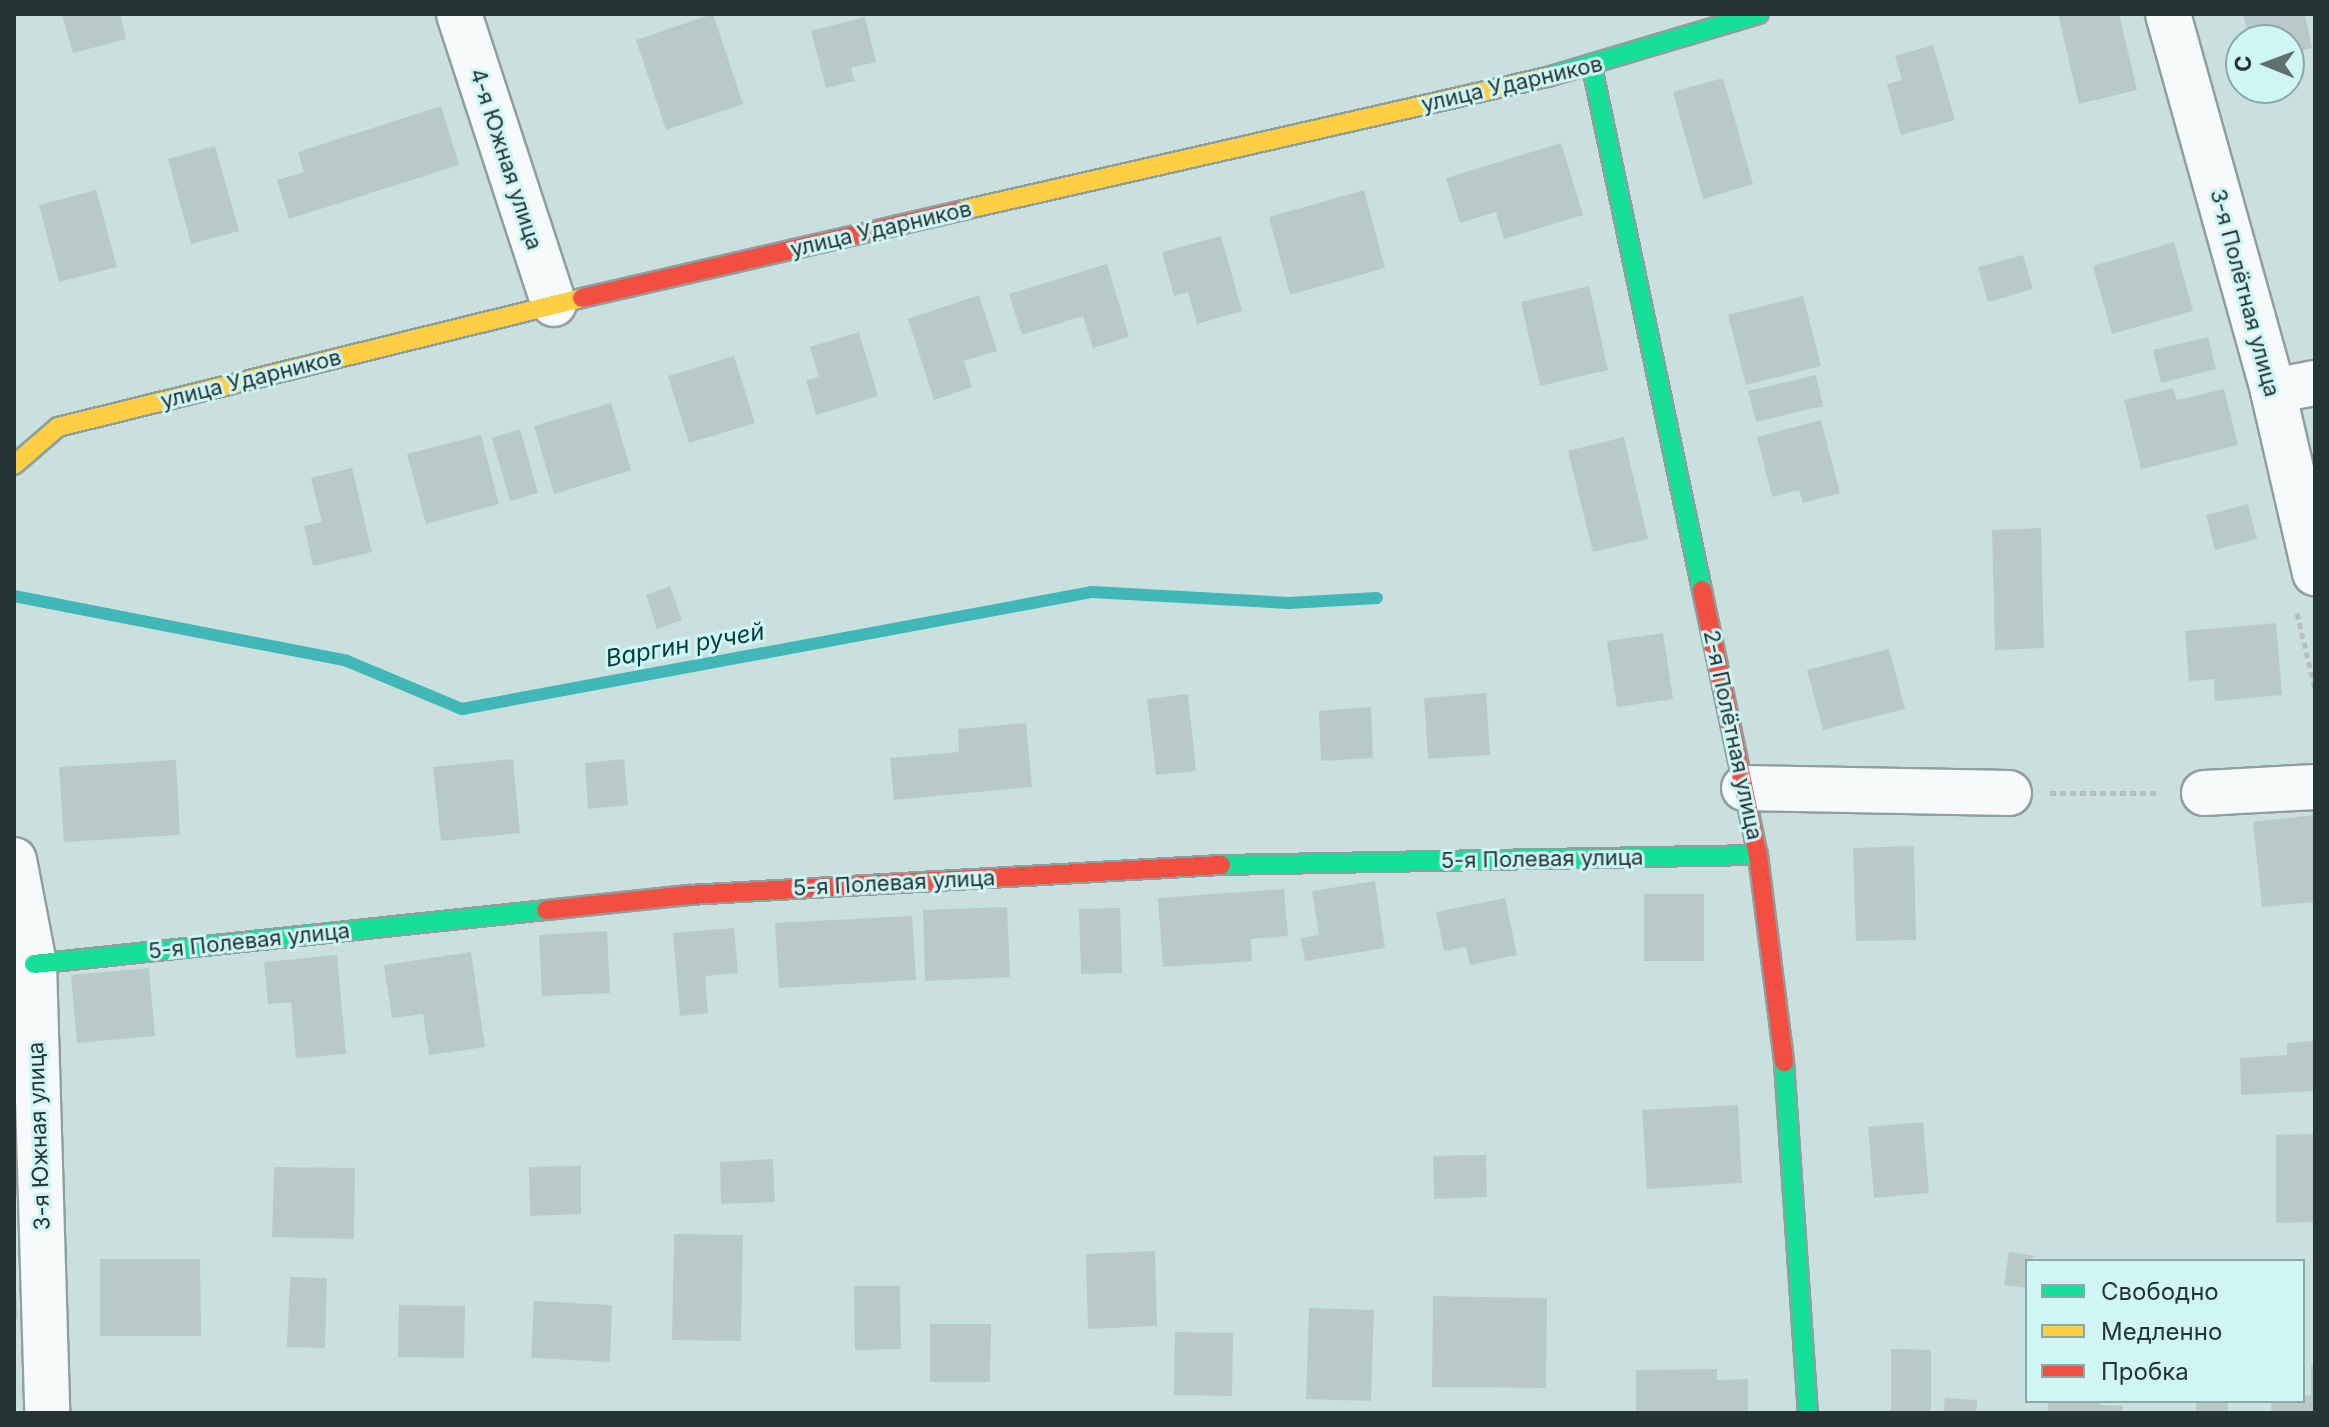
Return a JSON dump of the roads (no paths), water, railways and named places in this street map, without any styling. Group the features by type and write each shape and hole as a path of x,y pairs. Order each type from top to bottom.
{"street":[{"name":"4-я Южная улица","path":"459,14 554,304"},
{"name":"улица Ударников","path":"14,465 58,427 554,304 1592,67 1759,14"},
{"name":"3-я Полётная улица","path":"2168,14 2273,391 2315,573"},
{"name":"2-я Полётная улица","path":"1592,67 1758,855 1780,1002 1808,1413"},
{"path":"2273,391 2315,383"},
{"path":"2204,793 2315,787"},
{"path":"1744,788 2009,793"},
{"name":"5-я Полевая улица","path":"34,964 689,895 1199,865 1758,855"},
{"name":"3-я Южная улица","path":"14,860 34,964 47,1413"}],"waterway":[{"name":"Варгин ручей","path":"14,596 347,661 462,709 1092,592 1289,603 1377,598"}]}
